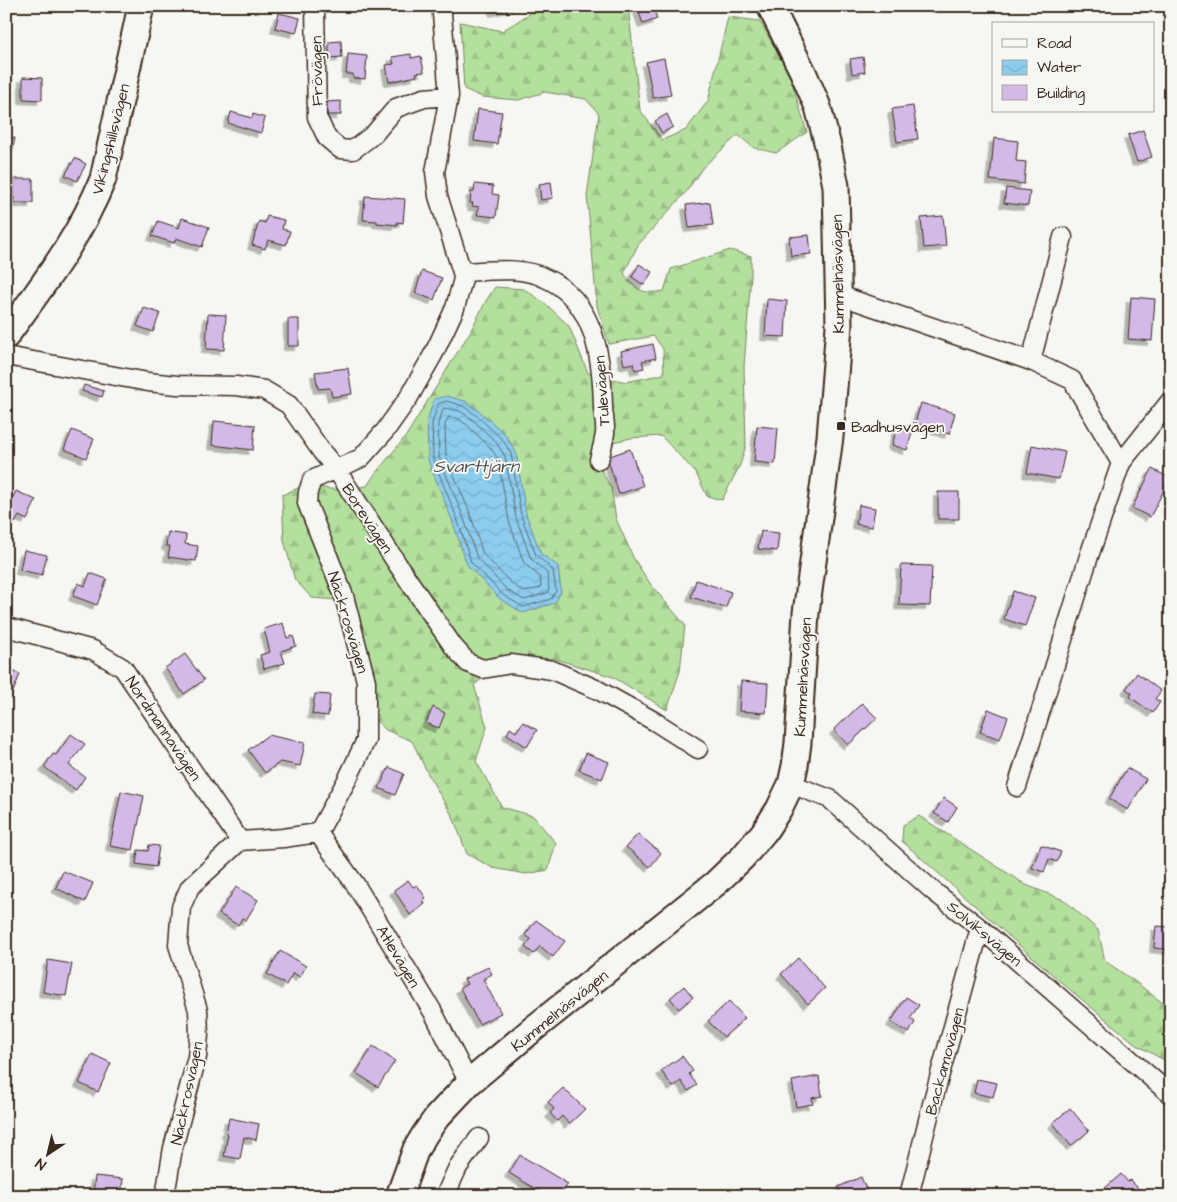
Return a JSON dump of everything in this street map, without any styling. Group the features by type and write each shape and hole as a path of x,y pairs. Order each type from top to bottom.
{"street":[{"name":"Vikingshillsvägen","path":"6,336 78,232 100,187 140,6"},
{"name":"Frövägen","path":"315,6 317,117 326,138 340,149 353,150 374,134 396,108 424,98 449,96"},
{"name":"Näckrosvägen","path":"318,834 348,780 366,740 366,681 344,596 308,503 308,492 312,480 361,458 385,431 409,397 434,353 455,308 463,279 462,272 438,196 435,172 449,96 442,14 443,6"},
{"name":"Kummelnäsvägen","path":"399,1196 416,1149 437,1117 469,1084 533,1029 716,883 743,857 764,832 779,809 791,784 798,743 806,613 830,437 839,326 839,295 836,186 828,146 818,107 770,6"},
{"path":"1031,361 1063,237"},
{"name":"Tulevägen","path":"462,272 517,271 544,277 558,285 572,297 587,317 597,344 602,368 605,432 599,460"},
{"path":"839,295 1031,361 1072,380 1121,463"},
{"name":"Borevägen","path":"6,356 148,382 177,385 236,386 264,390 289,405 336,469 453,646 468,663 483,669 511,664 552,670 614,699 698,748"},
{"path":"1017,787 1089,556 1121,463 1171,400"},
{"name":"Nordmannavägen","path":"6,627 93,650 123,668 240,841"},
{"name":"Solviksvägen","path":"791,784 830,799 932,890 980,928 1171,1095"},
{"path":"240,841 318,834"},
{"name":"Atlevägen","path":"318,834 355,884 433,1012 469,1084"},
{"name":"Näckrosvägen","path":"165,1196 174,1148 197,1057 199,1034 198,1010 178,945 181,907 190,886 240,841"},
{"name":"Backamovägen","path":"909,1196 980,928"},
{"path":"445,1196 458,1167 479,1138"}],"green space":[{"path":"542,6 628,6 640,110 662,140 686,130 708,101 728,17 760,21 790,76 807,132 776,153 754,148 738,135 703,167 686,192 638,245 624,273 632,284 640,290 657,292 664,291 671,269 730,250 751,256 744,367 746,445 740,465 722,500 707,496 696,473 661,436 631,438 613,442 596,460 611,488 616,519 634,559 651,585 685,625 680,671 667,710 613,677 556,659 510,657 474,685 487,727 476,761 502,807 533,816 556,843 548,870 526,874 493,868 467,854 453,817 429,776 412,741 386,730 375,720 374,680 352,601 312,598 295,580 284,541 282,495 305,485 337,490 367,486 406,436 470,332 495,287 524,289 546,304 569,326 588,373 626,382 664,374 663,349 654,336 609,344 597,306 587,196 599,114 586,99 545,92 518,100 482,97 464,89 460,22 502,31"},
{"path":"919,816 1026,885 1064,900 1098,930 1105,961 1168,1007 1171,1007 1171,1064 1137,1045 1063,984 902,841 903,825"}],"water":[{"name":"Svarttjärn","path":"447,396 465,401 479,411 505,434 516,452 526,514 541,554 558,566 561,592 555,603 523,613 500,599 467,565 452,520 428,460 427,422 434,399"}],"building":[{"path":"492,6 517,6 517,7 494,12"},
{"path":"653,6 657,19 643,24 638,9"},
{"path":"279,13 300,18 296,33 275,28"},
{"path":"341,41 342,57 329,58 329,42"},
{"path":"348,54 367,56 365,79 353,78 353,74 346,74"},
{"path":"411,54 411,58 421,56 424,72 416,73 417,76 389,82 386,65 394,64 392,57"},
{"path":"863,57 865,72 852,74 850,59"},
{"path":"664,58 671,95 653,98 646,62"},
{"path":"23,77 42,78 42,100 23,99"},
{"path":"341,101 341,115 327,115 327,102"},
{"path":"913,106 918,139 897,142 892,109"},
{"path":"478,109 502,112 497,144 474,141"},
{"path":"231,112 252,118 253,114 265,118 261,133 228,123"},
{"path":"667,114 673,127 662,133 655,121"},
{"path":"1143,130 1152,157 1137,162 1128,135"},
{"path":"6,136 15,138 11,158 6,157"},
{"path":"994,138 1018,141 1016,161 1026,162 1024,184 990,180"},
{"path":"75,158 86,164 77,181 65,175"},
{"path":"14,179 33,179 33,203 14,203"},
{"path":"551,182 553,198 541,200 539,184"},
{"path":"475,184 493,186 492,194 499,195 496,217 477,215 479,207 472,206 473,203 470,203 471,192 474,192"},
{"path":"1006,188 1030,191 1028,206 1004,203"},
{"path":"365,196 405,199 403,223 397,222 397,225 363,220"},
{"path":"710,202 713,225 689,228 686,205"},
{"path":"267,216 284,220 282,229 290,231 286,245 268,240 265,249 252,245 259,221 265,223"},
{"path":"943,216 946,246 924,248 921,218"},
{"path":"182,218 209,227 202,247 176,238 174,243 152,236 158,221 179,228"},
{"path":"809,235 811,254 791,256 789,237"},
{"path":"639,264 652,272 644,285 632,277"},
{"path":"422,271 442,278 434,300 415,293"},
{"path":"1131,297 1155,299 1152,341 1128,339"},
{"path":"767,299 787,301 785,337 765,336"},
{"path":"144,308 160,313 153,332 137,326"},
{"path":"208,314 226,315 224,350 206,349"},
{"path":"288,319 299,319 299,346 288,346"},
{"path":"653,344 656,358 642,361 644,368 635,370 633,363 624,365 621,351"},
{"path":"348,368 352,394 332,397 330,388 318,389 315,372"},
{"path":"84,385 104,391 102,397 82,391"},
{"path":"921,403 955,413 949,434 915,423"},
{"path":"214,421 255,425 253,450 212,445"},
{"path":"757,426 778,428 775,464 754,462"},
{"path":"897,428 912,433 907,450 892,445"},
{"path":"72,430 94,439 86,458 64,449"},
{"path":"1032,445 1065,452 1059,479 1027,473"},
{"path":"630,449 643,486 619,494 607,457"},
{"path":"1152,469 1170,478 1150,517 1132,508"},
{"path":"16,491 36,500 27,520 19,516 15,523 6,519 6,497 8,494 13,497"},
{"path":"938,492 959,492 959,519 938,519"},
{"path":"859,505 875,508 872,527 856,524"},
{"path":"761,531 779,533 777,551 758,549"},
{"path":"168,532 186,535 185,544 198,546 196,561 168,557 170,546 166,546"},
{"path":"24,550 47,555 42,575 20,570"},
{"path":"901,565 932,566 930,606 899,605"},
{"path":"90,573 107,579 97,605 73,596 78,583 85,586"},
{"path":"696,580 731,592 726,608 691,597"},
{"path":"1013,591 1035,598 1025,626 1004,619"},
{"path":"283,623 287,638 293,636 296,646 281,651 285,663 264,669 260,655 270,652 264,629"},
{"path":"185,654 204,680 184,694 165,668"},
{"path":"6,669 20,674 8,705 6,704"},
{"path":"1137,673 1161,691 1155,699 1160,702 1153,713 1130,697 1132,693 1126,689"},
{"path":"741,681 768,683 766,713 739,711"},
{"path":"315,694 330,695 328,716 312,714"},
{"path":"862,703 877,718 848,745 834,730"},
{"path":"433,707 445,713 439,728 426,723"},
{"path":"988,709 1008,717 1000,739 980,732"},
{"path":"523,722 537,730 527,747 507,734 510,728 516,732"},
{"path":"71,734 85,744 69,765 85,777 76,790 44,767 53,754 56,755"},
{"path":"268,735 305,743 300,766 280,762 265,773 248,750"},
{"path":"586,753 609,762 602,779 579,770"},
{"path":"389,767 404,774 395,795 379,788"},
{"path":"1127,768 1146,779 1128,810 1109,799"},
{"path":"121,791 144,796 133,850 110,846"},
{"path":"944,798 957,807 948,822 934,813"},
{"path":"638,834 661,853 650,867 626,847"},
{"path":"149,845 159,846 156,867 136,864 138,850 148,851"},
{"path":"1041,845 1061,852 1057,862 1049,859 1044,872 1032,868"},
{"path":"63,871 93,883 85,902 56,888"},
{"path":"408,880 413,887 417,885 426,898 423,900 425,904 410,915 394,890"},
{"path":"236,887 258,900 246,920 242,918 238,925 219,914"},
{"path":"536,920 565,941 553,957 540,946 534,954 525,947 531,939 525,935"},
{"path":"1156,926 1171,927 1171,950 1154,948"},
{"path":"280,951 306,966 300,977 293,973 286,985 267,974"},
{"path":"798,958 825,988 808,1004 781,974"},
{"path":"48,960 72,964 66,996 43,992"},
{"path":"488,967 492,974 483,979 501,1013 479,1024 460,988 467,984 464,979"},
{"path":"684,986 693,997 679,1009 670,998"},
{"path":"906,997 919,1005 910,1019 915,1022 909,1033 891,1022"},
{"path":"729,1001 745,1018 724,1037 708,1021"},
{"path":"373,1046 395,1061 378,1087 356,1073"},
{"path":"92,1054 111,1063 98,1092 79,1083"},
{"path":"682,1056 693,1071 689,1074 697,1085 688,1091 681,1081 673,1087 661,1071"},
{"path":"819,1076 822,1096 812,1098 813,1104 796,1107 792,1081"},
{"path":"977,1079 997,1083 993,1097 974,1093"},
{"path":"563,1088 585,1109 569,1124 562,1116 557,1121 550,1113 554,1109 548,1102"},
{"path":"1070,1108 1089,1131 1071,1146 1053,1123"},
{"path":"229,1118 259,1124 256,1140 244,1137 240,1159 224,1156"},
{"path":"520,1155 568,1184 560,1196 547,1196 509,1173"},
{"path":"1121,1174 1143,1193 1140,1196 1111,1196 1104,1189"},
{"path":"95,1176 123,1179 121,1196 93,1196"},
{"path":"861,1177 869,1196 842,1196 838,1187"},
{"path":"232,1189 236,1196 218,1196"}],"place":[{"name":"Badhusvägen","path":"841,426"}]}
